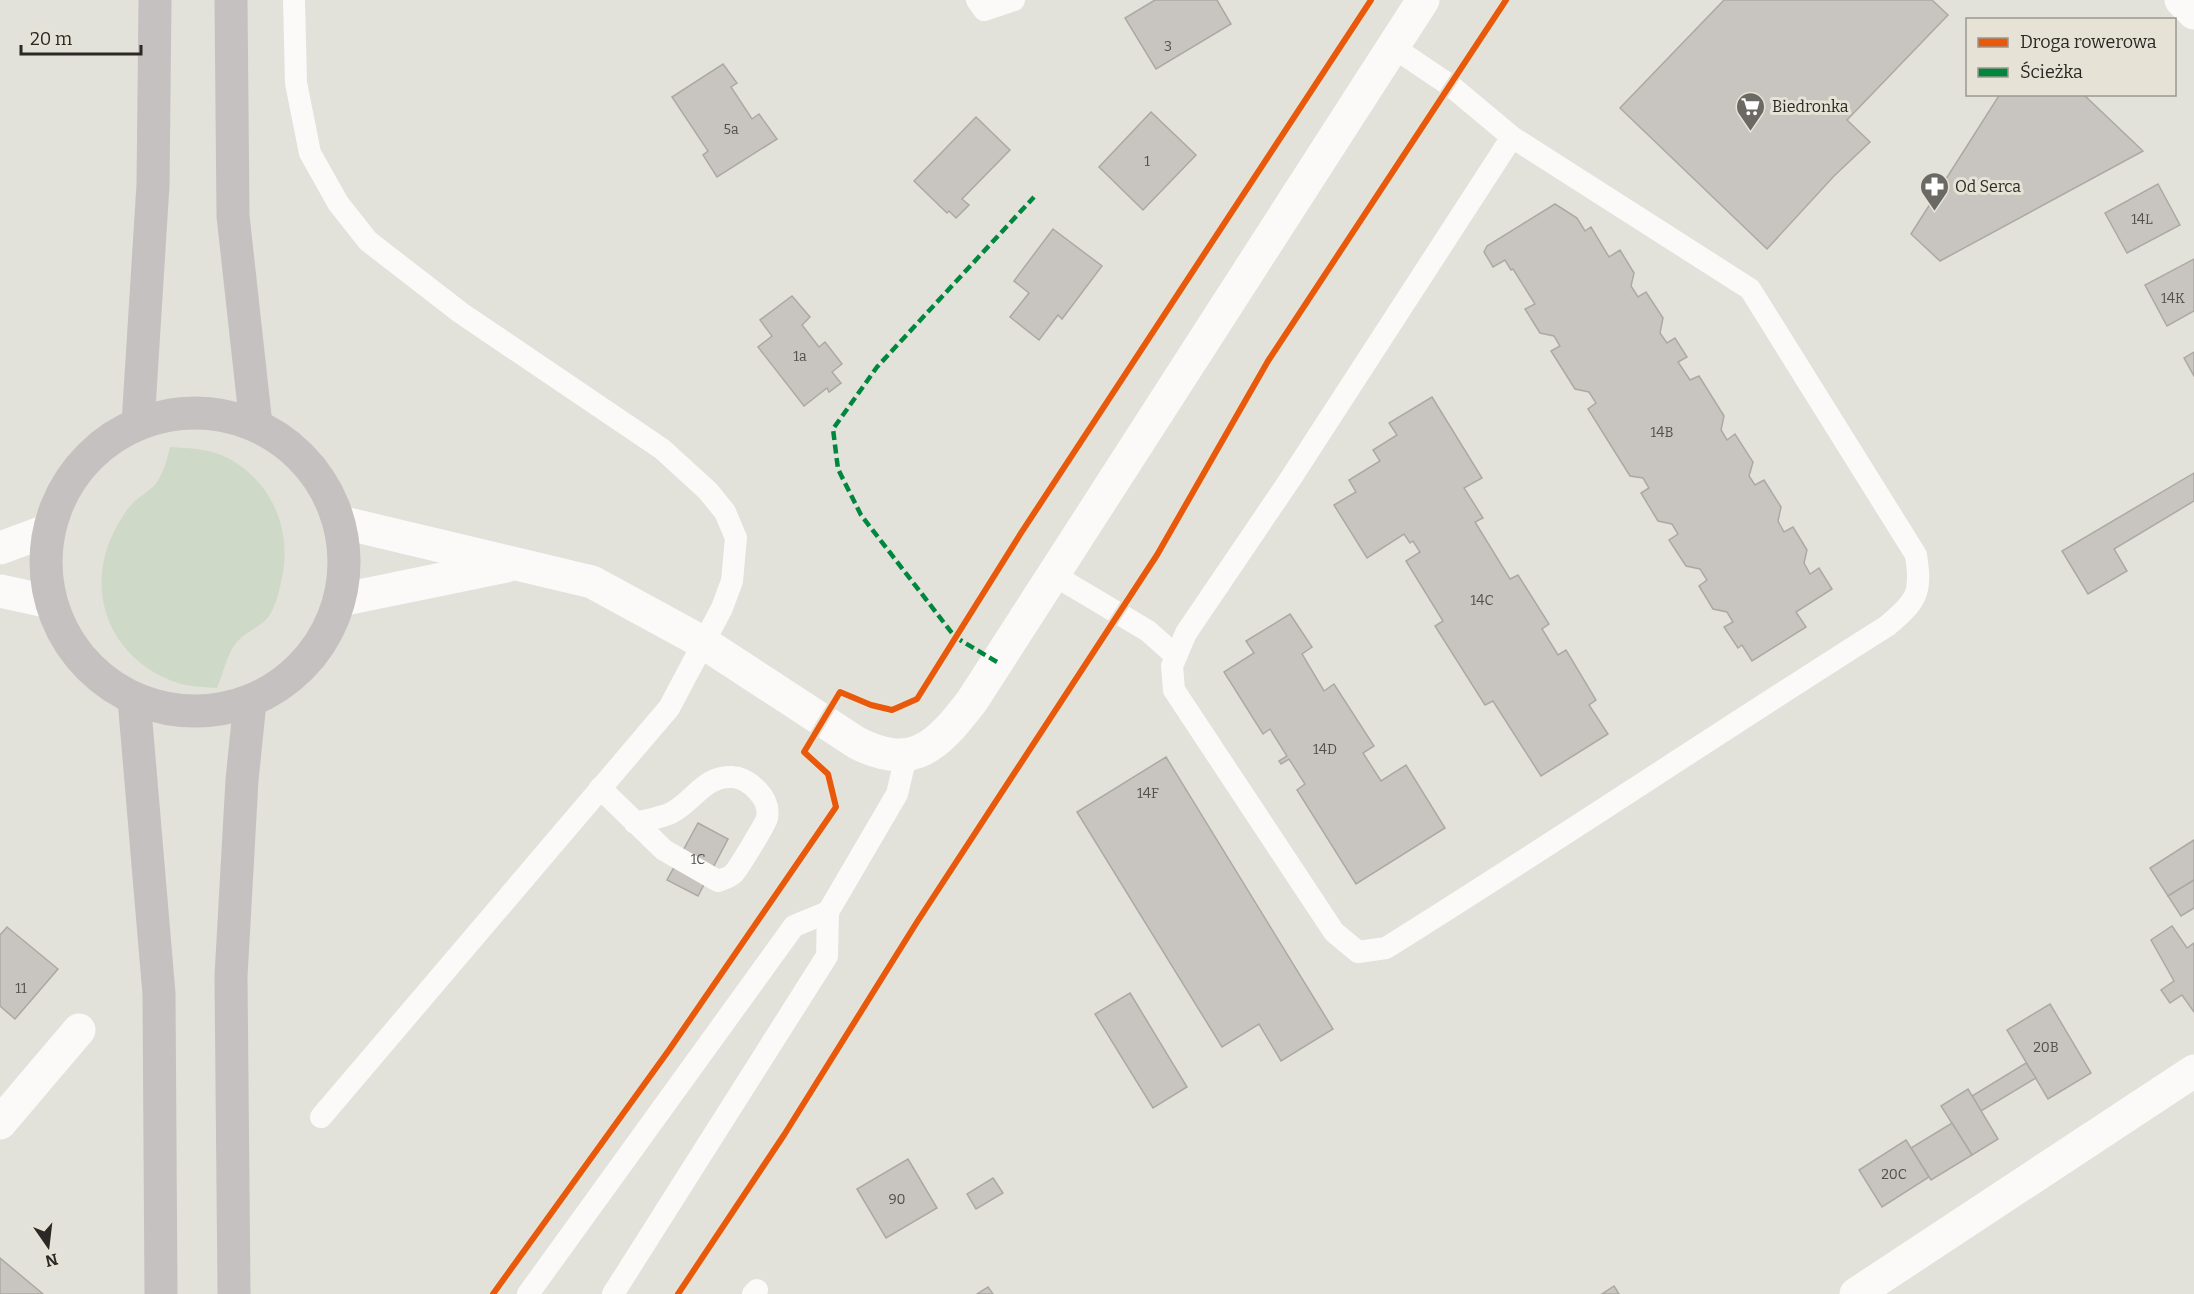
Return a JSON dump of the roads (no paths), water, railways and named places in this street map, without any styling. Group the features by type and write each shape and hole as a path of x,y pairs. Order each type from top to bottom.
{"main road":[{"path":"138,424 153,185 154,0"},
{"path":"231,0 233,216 256,425"},
{"path":"177,414 217,414 256,425 293,449 315,473 322,482 340,522 345,560 340,600 322,643 290,678 250,702 211,711 172,710 134,699 106,682 82,660 63,633 51,602 45,567 49,530 61,496 81,466 107,441 138,424 177,414"},
{"path":"134,699 159,994 161,1294"},
{"path":"234,1294 231,976 242,780 250,702"}],"street":[{"path":"340,522 592,582 704,643 857,743 877,753 906,756 927,749 945,736 978,691 1423,0"},
{"path":"2181,0 2194,13"},
{"path":"0,548 49,530"},
{"path":"340,600 515,565"},
{"path":"0,591 51,602"},
{"path":"0,1123 79,1030"},
{"path":"1856,1294 2194,1071"}],"lane":[{"path":"294,0 296,83 310,153 338,203 368,241 461,313 587,400 639,431 684,468 725,512 736,538 732,581 704,643 669,708 321,1117"},
{"path":"977,0 984,10 1014,0"},
{"path":"1393,47 1451,86 1512,137 1750,289 1916,555 1920,582 1909,608 1887,626 1720,731 1539,852 1386,948 1359,952 1334,932 1174,690 1172,666 1186,633 1291,478 1512,137"},
{"path":"1052,574 1148,630 1176,656"},
{"path":"613,1294 826,956 828,912 897,794 906,756"},
{"path":"600,788 635,823 664,850 718,881 734,873 767,817 765,803 758,790 746,781 732,777 717,778 703,785 694,797 670,813 635,823"},
{"path":"528,1294 794,926 828,912"}],"place":[{"name":"Biedronka","path":"1751,132"},
{"name":"Od Serca","path":"1934,212"}]}
